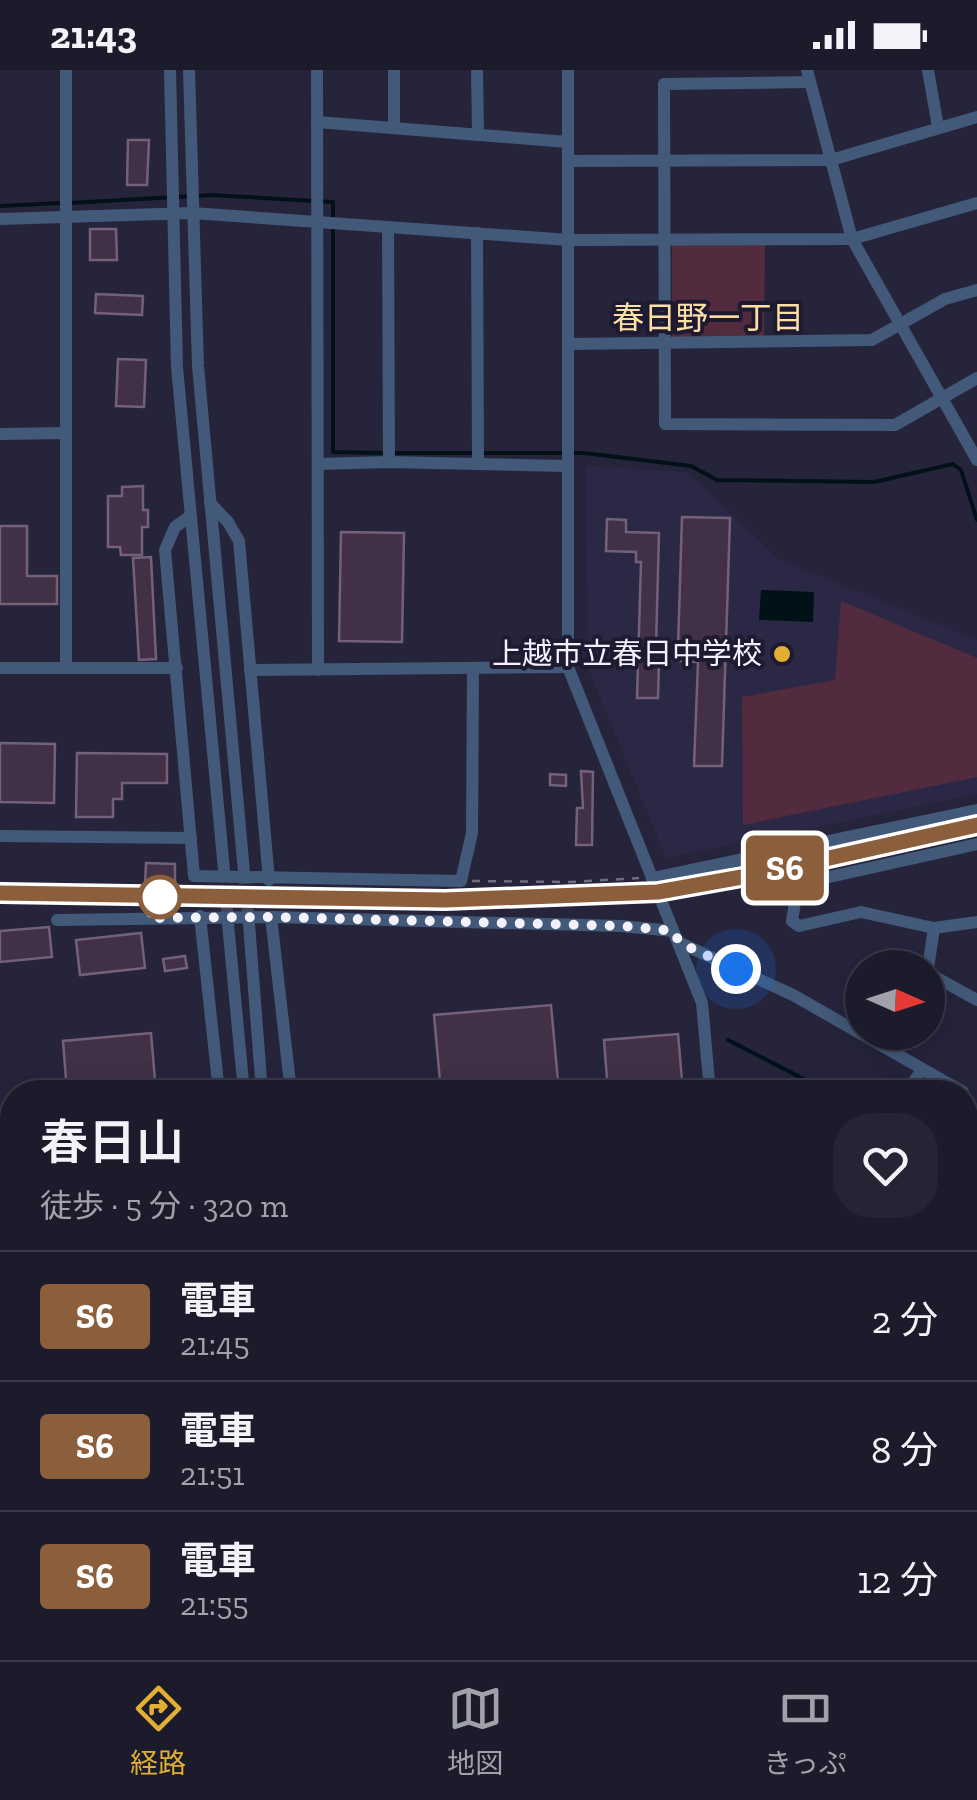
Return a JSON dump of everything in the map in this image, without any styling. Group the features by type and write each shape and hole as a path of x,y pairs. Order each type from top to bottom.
{"street":[{"path":"66,70 66,668"},
{"path":"170,70 177,367 224,870"},
{"path":"189,70 198,366 244,872"},
{"path":"317,70 318,670"},
{"path":"394,70 394,128"},
{"path":"477,70 478,134"},
{"path":"568,70 568,667 702,1003 709,1080"},
{"path":"928,70 938,127"},
{"path":"977,378 943,397 894,426 665,424 664,84 809,76 852,239 943,397 977,460"},
{"path":"569,161 831,160 977,117"},
{"path":"317,122 568,142"},
{"path":"0,219 192,214 570,240 852,239 977,203"},
{"path":"388,227 389,462"},
{"path":"477,233 478,463"},
{"path":"569,344 872,340 945,299 977,290"},
{"path":"0,434 66,432"},
{"path":"319,464 567,466"},
{"path":"210,503 239,540 268,880"},
{"path":"190,516 175,526 165,550 194,876 461,881 472,834 473,669"},
{"path":"250,670 568,667"},
{"path":"0,668 177,668"},
{"path":"652,878 977,810"},
{"path":"0,836 190,838"},
{"path":"977,844 798,884 792,916 795,925 861,912 934,928 977,922"},
{"path":"200,916 218,1080"},
{"path":"57,920 200,916 622,926 677,937 793,996 940,1080"},
{"path":"271,917 291,1080"},
{"path":"228,924 243,1080"},
{"path":"249,924 261,1080"},
{"path":"931,950 934,928"},
{"path":"945,980 977,1000"},
{"path":"915,1080 922,1070"}],"path":[{"path":"461,881 652,878"}],"shaded area":[{"path":"672,245 765,245 764,337 672,337"},
{"name":"上越市立春日中学校","path":"586,466 687,472 778,559 977,640 977,794 666,858 588,668"},
{"path":"761,590 814,592 813,622 759,620"},
{"path":"841,601 977,658 977,777 743,825 742,697 835,680"}],"building":[{"path":"128,140 149,140 147,185 127,185"},
{"path":"90,229 116,229 117,260 90,260"},
{"path":"96,294 143,296 142,315 95,313"},
{"path":"118,359 146,360 144,407 116,406"},
{"path":"143,486 148,527 142,527 142,555 121,555 120,547 108,547 108,496 122,496 122,487"},
{"path":"682,517 730,518 722,766 694,766 698,662 659,660 658,698 637,698 641,562 636,562 636,552 606,551 607,519 626,520 626,532 659,533 656,647 678,648"},
{"path":"0,526 27,526 27,576 57,576 57,604 0,604"},
{"path":"341,532 404,533 402,642 339,641"},
{"path":"151,557 156,659 139,660 133,558"},
{"path":"0,743 55,744 54,803 0,802"},
{"path":"77,753 167,754 167,783 122,783 122,799 113,799 113,817 76,817"},
{"path":"581,771 593,772 592,845 576,845 577,808 583,808"},
{"path":"550,774 566,775 566,786 550,785"},
{"path":"146,863 175,864 175,886 145,885"},
{"path":"49,927 52,957 0,962 0,931"},
{"path":"141,933 145,968 80,975 76,940"},
{"path":"185,956 187,968 165,971 163,959"},
{"path":"551,1005 558,1080 440,1080 434,1015"},
{"path":"151,1033 155,1080 66,1080 63,1041"},
{"path":"678,1034 682,1080 607,1080 604,1040"}],"waterway":[{"path":"70,203 212,195 333,202 333,219"},
{"path":"0,206 60,203"},
{"path":"333,229 333,452 385,453"},
{"path":"395,453 584,453 691,466 717,480 874,482 953,464 961,470 977,520"},
{"path":"728,1040 806,1080"}],"tunnel":[{"path":"224,870 228,924"},
{"path":"244,872 249,924"}],"railway":[{"path":"0,893 558,899 658,892 977,826"}],"train":[{"name":"S6","path":"0,893 558,899 658,892 977,825"}],"place":[{"name":"上越市立春日中学校","path":"782,654"}],"district":[{"name":"春日野一丁目","path":"708,318"}],"route":[{"path":"160,897 148,918 271,917 622,926 673,931 680,943 736,969"}]}
